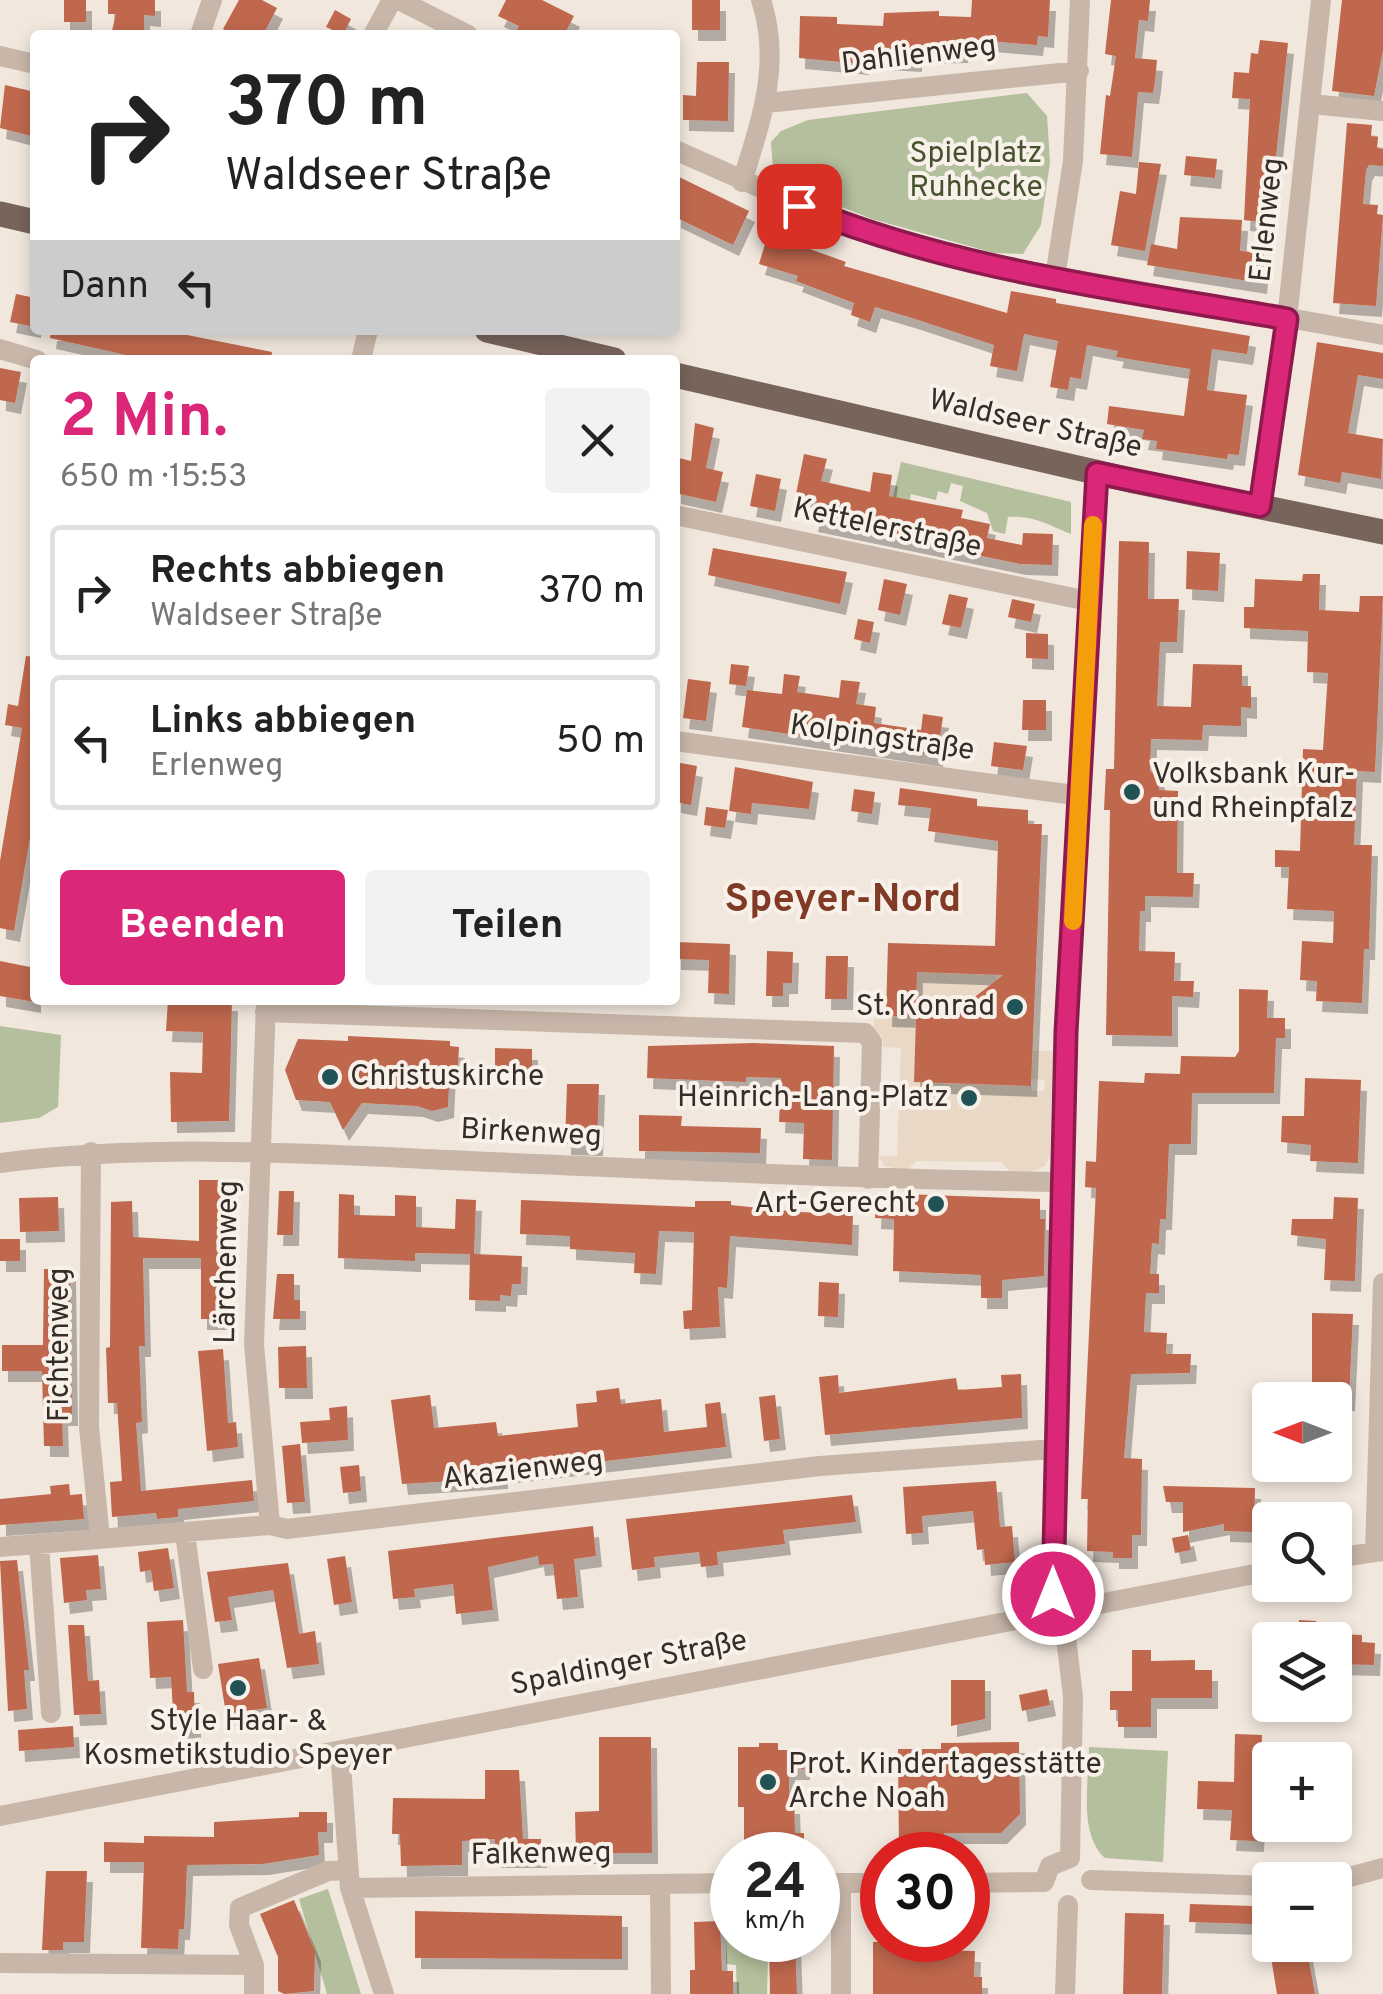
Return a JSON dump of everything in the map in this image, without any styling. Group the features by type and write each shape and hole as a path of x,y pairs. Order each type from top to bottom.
{"main road":[{"path":"0,214 30,221"},
{"path":"508,335 593,355"},
{"name":"Waldseer Straße","path":"680,375 1097,473 1383,532"}],"street":[{"path":"202,30 212,0"},
{"path":"376,30 396,0 458,30"},
{"path":"742,182 766,103 772,49 761,0"},
{"path":"1055,277 1073,161 1080,0"},
{"name":"Erlenweg","path":"1260,506 1287,319 1322,0"},
{"path":"0,56 30,63"},
{"name":"Dahlienweg","path":"766,103 1079,71"},
{"path":"1311,104 1383,111"},
{"path":"680,152 856,230 1055,277 1383,336"},
{"path":"0,349 30,358"},
{"path":"1070,1858 1072,1696 1052,1584 1054,1449 1060,1182 1097,473"},
{"name":"Kettelerstraße","path":"680,516 1088,601"},
{"name":"Kolpingstraße","path":"680,742 1082,796"},
{"path":"265,1006 865,1033 872,1042 868,1179"},
{"name":"Lärchenweg","path":"265,1006 254,1344 270,1526"},
{"name":"Birkenweg","path":"0,1163 91,1152 261,1152 868,1179 1060,1182"},
{"name":"Fichtenweg","path":"91,1152 89,1427 100,1538"},
{"path":"1352,1556 1379,1552 1383,1283"},
{"name":"Akazienweg","path":"0,1547 270,1526 287,1529 820,1466 1054,1449"},
{"path":"185,1533 203,1669"},
{"path":"39,1544 51,1713"},
{"name":"Spaldinger Straße","path":"0,1816 1252,1575"},
{"path":"340,1750 349,1879 384,1994"},
{"path":"1068,1905 1088,1894 1091,1880 1086,1867 1070,1858"},
{"path":"1068,1905 1051,1898 1044,1882 1050,1866 1070,1858"},
{"path":"1352,1876 1383,1868"},
{"name":"Falkenweg","path":"254,1994 254,1966 238,1917 244,1904 328,1872 349,1879 710,1884"},
{"path":"1091,1880 1252,1885"},
{"path":"990,1883 1044,1882"},
{"path":"841,1994 840,1883 860,1883"},
{"path":"660,1884 661,1994"},
{"path":"1065,1994 1068,1905"},
{"path":"0,1963 254,1966"}],"green space":[{"name":"Spielplatz Ruhhecke","path":"1027,93 1047,116 1050,162 1041,225 1023,254 994,253 872,219 784,184 773,171 771,142 781,131 808,120"},
{"path":"901,462 1071,502 1071,534 1041,521 1017,517 1008,517 1005,534 993,531 987,513 960,501 963,486 951,483 948,494 938,491 936,500 911,494 909,505 892,501"},
{"path":"0,1026 61,1035 58,1107 39,1118 0,1123"},
{"path":"1089,1747 1168,1751 1163,1862 1105,1858 1097,1848 1088,1821"},
{"path":"328,1889 361,1994 327,1994 299,1899"},
{"path":"768,1962 767,1994 737,1994 736,1965 726,1964"}],"shaded area":[{"path":"970,946 998,946 995,1009 916,1006 917,972"},
{"name":"Heinrich-Lang-Platz","path":"874,1016 916,1017 914,1082 1031,1086 1032,1091 1044,1091 1045,1080 1031,1079 1032,1051 1053,1051 1050,1156 1045,1166 1030,1172 1010,1172 1001,1162 916,1161 908,1170 884,1166 879,1156 897,1156 901,1048 883,1047 882,1036 874,1029"}],"building":[{"path":"64,0 86,0 86,22 64,22"},
{"path":"108,0 155,0 155,16 144,15 144,30 112,30 116,14 108,14"},
{"path":"239,0 262,0 277,8 266,30 223,29"},
{"path":"506,0 542,0 574,16 567,30 517,30 519,26 498,16"},
{"path":"692,0 720,0 720,30 692,30"},
{"path":"972,0 1050,0 1048,37 1038,36 1037,45 963,39 962,52 916,53 916,61 863,58 863,64 799,58 800,16 837,17 837,24 883,26 884,13 939,11 939,16 971,17"},
{"path":"1111,0 1150,0 1148,21 1139,20 1135,58 1157,60 1155,81 1153,93 1138,92 1132,157 1100,154 1106,95 1110,96 1116,56 1105,54"},
{"path":"1342,0 1383,0 1383,50 1374,96 1332,91"},
{"path":"335,10 351,19 346,30 326,27"},
{"path":"1260,40 1288,43 1269,223 1244,220 1250,99 1232,98 1234,72 1249,73 1251,53 1258,54"},
{"path":"697,62 729,62 728,121 683,120 683,95 696,96"},
{"path":"5,85 30,91 30,136 0,128"},
{"path":"1347,123 1372,125 1371,136 1378,137 1377,148 1383,149 1383,166 1369,165 1366,170 1363,204 1378,205 1377,214 1383,215 1376,306 1333,303"},
{"path":"1186,156 1217,159 1215,178 1184,175"},
{"path":"1139,162 1161,164 1145,251 1111,245 1120,191 1136,194"},
{"path":"680,177 749,211 733,245 680,219"},
{"path":"1180,217 1242,220 1240,251 1264,253 1261,283 1147,265 1151,244 1177,249"},
{"path":"768,234 846,262 844,266 1007,313 1011,291 1056,299 1056,303 1250,336 1247,354 1212,349 1207,390 1247,395 1239,455 1228,454 1227,459 1156,449 1157,441 1142,439 1144,430 1107,424 1109,406 1184,416 1190,369 1116,357 1118,351 1087,345 1081,379 1070,377 1068,390 1050,387 1058,341 1024,334 1017,371 990,366 994,345 875,307 870,322 851,315 854,303 796,281 798,276 759,264"},
{"path":"16,294 30,297 30,326 10,322"},
{"path":"187,335 272,352 126,355 50,338"},
{"path":"1317,342 1383,353 1383,379 1358,375 1348,433 1383,439 1381,479 1342,472 1340,483 1298,475"},
{"path":"0,368 21,372 15,403 0,400"},
{"path":"695,423 714,428 706,468 723,472 716,502 680,494 680,458 691,461"},
{"path":"804,454 827,459 821,481 870,492 873,472 892,475 889,496 963,510 961,518 990,524 987,538 1022,545 1023,533 1053,534 1052,565 1020,564 812,521 817,499 796,494"},
{"path":"756,474 781,479 775,511 750,506"},
{"path":"1119,541 1149,542 1148,599 1179,599 1177,642 1160,642 1157,706 1191,707 1193,664 1242,665 1242,686 1251,686 1251,708 1241,707 1241,726 1203,725 1202,740 1151,739 1150,771 1159,777 1159,790 1178,791 1177,873 1194,873 1193,897 1145,896 1145,911 1140,911 1139,951 1175,952 1174,981 1194,981 1193,997 1172,996 1172,1036 1106,1035 1110,810 1104,810 1106,769 1114,769"},
{"path":"713,548 847,572 840,604 708,575"},
{"path":"1187,551 1220,553 1218,591 1186,589"},
{"path":"1303,574 1320,574 1319,610 1359,612 1360,596 1383,596 1375,772 1357,771 1354,845 1372,845 1369,949 1364,949 1362,1003 1316,1001 1317,981 1300,980 1302,941 1333,943 1334,911 1287,909 1289,867 1275,867 1275,850 1300,851 1303,749 1323,750 1328,673 1307,672 1308,631 1244,628 1244,607 1254,607 1255,579 1302,581"},
{"path":"884,579 907,584 900,615 878,610"},
{"path":"949,594 968,598 961,628 942,624"},
{"path":"1012,599 1035,604 1031,622 1008,617"},
{"path":"858,619 874,622 870,643 854,639"},
{"path":"1026,633 1048,634 1048,659 1026,658"},
{"path":"26,656 30,656 30,837 14,931 0,928 0,861 22,728 5,725 8,704 18,706"},
{"path":"731,664 749,666 746,686 729,684"},
{"path":"784,674 800,676 797,692 839,698 841,680 860,682 856,704 876,707 874,723 921,730 923,714 943,717 937,756 742,727 747,690 782,694"},
{"path":"688,679 711,682 706,721 683,718"},
{"path":"1023,700 1046,700 1046,730 1022,730"},
{"path":"994,742 1027,746 1023,770 991,766"},
{"path":"680,763 697,766 691,805 680,803"},
{"path":"735,767 813,782 809,809 752,803 751,814 729,811"},
{"path":"900,788 977,799 977,806 1028,810 1028,824 1042,824 1031,1086 914,1082 916,1017 886,1016 888,943 995,946 998,841 928,831 931,808 898,805","holes":["917,972 1003,975 962,1007 916,1008"]},
{"path":"854,789 875,792 872,814 851,811"},
{"path":"706,807 728,810 725,828 704,825"},
{"path":"680,942 730,944 729,994 708,993 709,960 680,959"},
{"path":"767,951 793,952 792,983 783,983 783,996 766,996"},
{"path":"826,956 848,956 847,999 825,999"},
{"path":"0,961 30,967 30,1001 0,996"},
{"path":"1239,989 1268,990 1267,1018 1285,1018 1285,1038 1276,1038 1274,1093 1192,1093 1191,1144 1169,1144 1166,1219 1160,1219 1159,1244 1152,1243 1150,1274 1159,1274 1159,1293 1146,1293 1144,1332 1167,1333 1166,1354 1191,1354 1190,1373 1131,1374 1124,1458 1142,1459 1141,1535 1132,1535 1132,1558 1113,1558 1113,1552 1087,1551 1088,1499 1081,1499 1096,1188 1085,1187 1086,1161 1096,1162 1099,1081 1144,1083 1145,1073 1180,1074 1181,1056 1235,1057 1239,1051"},
{"path":"168,1005 232,1005 229,1121 171,1122 170,1072 202,1073 203,1032 166,1031"},
{"name":"Christuskirche","path":"348,1036 450,1041 450,1046 459,1047 458,1066 450,1066 448,1107 432,1111 417,1106 362,1103 343,1130 330,1102 296,1100 285,1070 298,1039 348,1041"},
{"path":"648,1046 834,1046 832,1160 803,1159 804,1123 779,1122 781,1078 746,1077 746,1082 647,1078"},
{"path":"495,1048 532,1049 532,1075 495,1074"},
{"path":"1305,1078 1361,1080 1358,1163 1310,1161 1311,1145 1281,1142 1282,1116 1304,1116"},
{"path":"567,1084 599,1084 597,1145 565,1144"},
{"path":"639,1115 682,1116 681,1126 761,1128 760,1153 639,1151"},
{"path":"199,1180 225,1180 226,1319 201,1319 201,1258 143,1258 145,1346 139,1346 142,1422 136,1423 141,1491 252,1480 254,1501 178,1509 178,1517 157,1519 156,1513 112,1517 110,1482 122,1481 117,1403 108,1403 111,1202 132,1201 133,1237 199,1241"},
{"path":"279,1191 294,1191 293,1235 277,1235"},
{"path":"876,1193 1040,1199 1040,1219 1045,1219 1044,1276 1002,1280 1002,1298 981,1298 981,1275 893,1271 894,1219 875,1218"},
{"path":"339,1194 354,1195 354,1215 395,1216 395,1195 416,1196 416,1227 455,1229 456,1199 476,1200 474,1254 522,1256 521,1284 512,1284 511,1296 500,1295 500,1301 469,1300 470,1254 415,1253 415,1261 338,1258"},
{"path":"58,1197 59,1231 20,1232 19,1198"},
{"path":"1334,1197 1358,1198 1355,1281 1324,1280 1326,1239 1291,1235 1292,1219 1333,1219"},
{"path":"521,1200 695,1207 695,1201 731,1201 731,1205 853,1214 852,1245 730,1236 727,1288 718,1287 720,1327 684,1329 683,1311 692,1310 694,1232 659,1231 656,1274 634,1273 635,1253 570,1249 570,1236 520,1234"},
{"path":"0,1239 20,1239 20,1261 0,1261"},
{"path":"44,1269 70,1269 72,1415 62,1415 63,1446 44,1446 42,1371 2,1371 2,1345 43,1345"},
{"path":"277,1274 294,1274 294,1300 300,1300 300,1319 273,1319"},
{"path":"819,1282 839,1283 838,1317 818,1316"},
{"path":"1312,1313 1353,1314 1350,1382 1312,1382"},
{"path":"306,1346 307,1388 279,1388 278,1347"},
{"path":"223,1349 228,1423 236,1422 238,1447 207,1451 198,1351"},
{"path":"1021,1374 1022,1418 825,1435 819,1377 838,1375 839,1393 956,1378 958,1390 1002,1387 1001,1375"},
{"path":"619,1388 621,1404 661,1399 664,1432 707,1427 705,1404 720,1402 726,1447 502,1473 502,1478 402,1484 391,1400 430,1395 434,1428 496,1422 498,1436 578,1427 576,1404 597,1402 596,1391"},
{"path":"775,1395 780,1439 764,1441 759,1397"},
{"path":"347,1406 348,1440 302,1443 300,1422 330,1420 329,1408"},
{"path":"300,1444 305,1502 287,1503 282,1446"},
{"path":"359,1465 361,1491 343,1493 340,1467"},
{"path":"996,1481 1000,1527 1012,1526 1015,1562 985,1565 984,1549 977,1550 973,1511 922,1516 923,1533 906,1534 903,1487"},
{"path":"69,1484 70,1495 82,1494 84,1519 0,1525 0,1499 51,1494 50,1486"},
{"path":"1163,1486 1255,1488 1252,1532 1224,1531 1224,1524 1183,1532 1183,1502 1166,1502"},
{"path":"852,1495 856,1522 783,1530 785,1544 717,1552 718,1565 701,1567 699,1552 654,1557 655,1567 632,1570 626,1519"},
{"path":"593,1526 596,1556 574,1559 578,1597 557,1599 553,1564 539,1565 538,1556 488,1567 493,1610 456,1614 453,1584 414,1589 415,1597 393,1599 388,1551"},
{"path":"1188,1535 1191,1550 1175,1553 1172,1538"},
{"path":"168,1548 174,1588 154,1591 151,1570 140,1572 138,1552"},
{"path":"98,1555 101,1589 86,1590 87,1600 64,1603 60,1558"},
{"path":"345,1556 352,1602 334,1605 327,1559"},
{"path":"17,1560 29,1670 24,1670 27,1709 8,1711 0,1561"},
{"path":"288,1563 299,1634 315,1631 319,1664 287,1668 273,1590 228,1597 232,1620 215,1622 207,1572"},
{"path":"183,1620 187,1692 194,1692 195,1727 174,1728 171,1677 150,1678 147,1622"},
{"path":"68,1625 84,1625 88,1681 99,1680 101,1714 74,1715"},
{"path":"1352,1635 1362,1635 1362,1642 1375,1643 1374,1665 1352,1664"},
{"path":"1132,1650 1151,1650 1151,1661 1195,1660 1195,1670 1212,1670 1212,1698 1151,1698 1151,1727 1118,1727 1118,1710 1110,1710 1110,1691 1132,1691"},
{"path":"259,1658 267,1708 226,1714 218,1664"},
{"path":"951,1680 985,1680 985,1719 951,1726"},
{"path":"1047,1689 1050,1705 1022,1711 1019,1695"},
{"path":"73,1726 74,1747 19,1751 18,1730"},
{"path":"1235,1734 1262,1735 1262,1742 1252,1742 1252,1841 1230,1840 1232,1810 1197,1809 1198,1781 1234,1782"},
{"path":"599,1737 651,1737 652,1853 576,1853 575,1812 599,1811"},
{"path":"1019,1742 1020,1814 1001,1833 899,1832 898,1749 941,1749 941,1743"},
{"path":"759,1743 778,1743 778,1750 804,1750 804,1769 789,1769 789,1803 794,1803 795,1832 744,1832 744,1807 738,1807 738,1747 759,1747"},
{"path":"485,1770 519,1770 523,1839 541,1839 541,1857 495,1857 495,1839 462,1841 462,1865 401,1866 400,1834 392,1834 393,1798 485,1799"},
{"path":"299,1812 327,1812 327,1832 318,1832 319,1855 263,1864 187,1865 184,1929 179,1929 178,1949 141,1948 144,1862 104,1862 104,1842 144,1843 144,1836 214,1837 214,1822 299,1817"},
{"path":"46,1871 87,1871 84,1942 63,1942 63,1950 42,1950"},
{"path":"294,1900 315,1951 314,1991 284,1994 278,1991 278,1957 260,1914"},
{"path":"1190,1904 1252,1906 1252,1924 1189,1922"},
{"path":"415,1911 622,1916 622,1959 415,1958"},
{"path":"1125,1913 1164,1914 1162,1994 1123,1994"},
{"path":"710,1921 710,1962 722,1962 722,1971 733,1971 733,1994 690,1994 690,1970 695,1970 694,1922"},
{"path":"769,1962 796,1962 797,1994 770,1994"},
{"path":"873,1962 975,1962 974,1977 982,1977 982,1994 873,1994"},
{"path":"1272,1962 1309,1962 1315,1994 1277,1994"}],"slow traffic":[{"path":"1073,921 1093,525"}],"place":[{"name":"Volksbank Kur- und Rheinpfalz","path":"1132,792"},
{"name":"St. Konrad","path":"1015,1007"},
{"name":"Christuskirche","path":"330,1077"},
{"name":"Heinrich-Lang-Platz","path":"969,1098"},
{"name":"Art-Gerecht","path":"936,1204"},
{"name":"Style Haar- & Kosmetikstudio Speyer","path":"238,1688"},
{"name":"Prot. Kindertagesstätte Arche Noah","path":"768,1782"}],"district":[{"name":"Speyer-Nord","path":"843,901"}],"route":[{"path":"799,206 856,230 1006,268 1287,319 1260,506 1097,473 1061,1150 1053,1594"}]}
